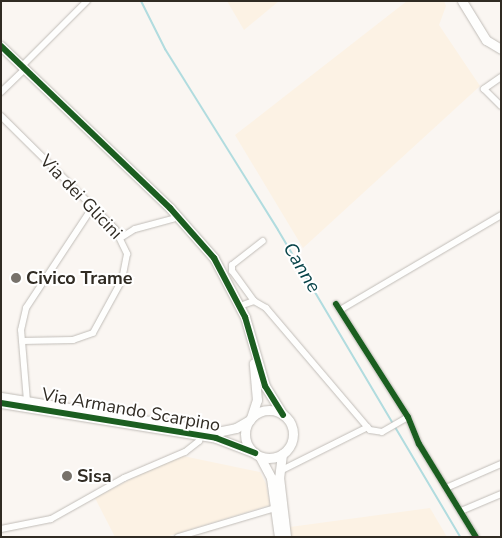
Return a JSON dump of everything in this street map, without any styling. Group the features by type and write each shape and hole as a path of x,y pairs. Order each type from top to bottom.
{"street":[{"path":"1,92 87,1"},
{"path":"462,1 486,40 501,49"},
{"path":"1,46 22,70 173,219 209,261 240,319 258,387 246,441 258,455 271,478 279,537"},
{"path":"1,54 22,70 186,224 214,258 240,306 254,340 265,386 284,415 293,435 282,454 280,471 286,537"},
{"path":"501,78 484,89 501,106"},
{"name":"Via dei Glicini","path":"1,116 122,237 127,254 126,266 93,333 73,340 22,342"},
{"path":"27,401 22,342 26,308 92,208"},
{"path":"476,537 446,488 408,417 338,307 501,216"},
{"path":"122,237 135,229 173,219"},
{"path":"263,241 232,265 232,271 254,301 266,308 368,427 382,432 408,417"},
{"path":"240,306 254,301"},
{"name":"Via Armando Scarpino","path":"1,396 217,432 236,428 251,419"},
{"name":"Via Armando Scarpino","path":"1,403 200,436 258,455"},
{"path":"251,419 270,411 284,415"},
{"path":"280,471 368,427"},
{"path":"1,529 51,519 124,478 185,452 199,441 200,436"},
{"path":"258,455 282,454"},
{"path":"446,488 501,464"},
{"path":"461,511 501,494"},
{"path":"178,537 275,508"}],"shaded area":[{"path":"227,1 279,1 244,30"},
{"path":"407,1 444,1 446,6 439,25 480,86 303,248 235,135"},
{"path":"183,456 260,472 266,484 270,505 166,537 115,537 95,498 167,460"},
{"path":"430,508 447,537 291,537 290,527"}],"waterway":[{"name":"Canne","path":"141,1 165,49 278,230 460,537"}],"cycle path":[{"path":"1,46 170,208 214,258 245,317 265,386 283,415"},
{"path":"336,304 408,417 419,444 476,537"},
{"path":"1,403 216,438 255,453"}],"place":[{"name":"Civico Trame","path":"16,278"},
{"name":"Sisa","path":"67,476"}]}
